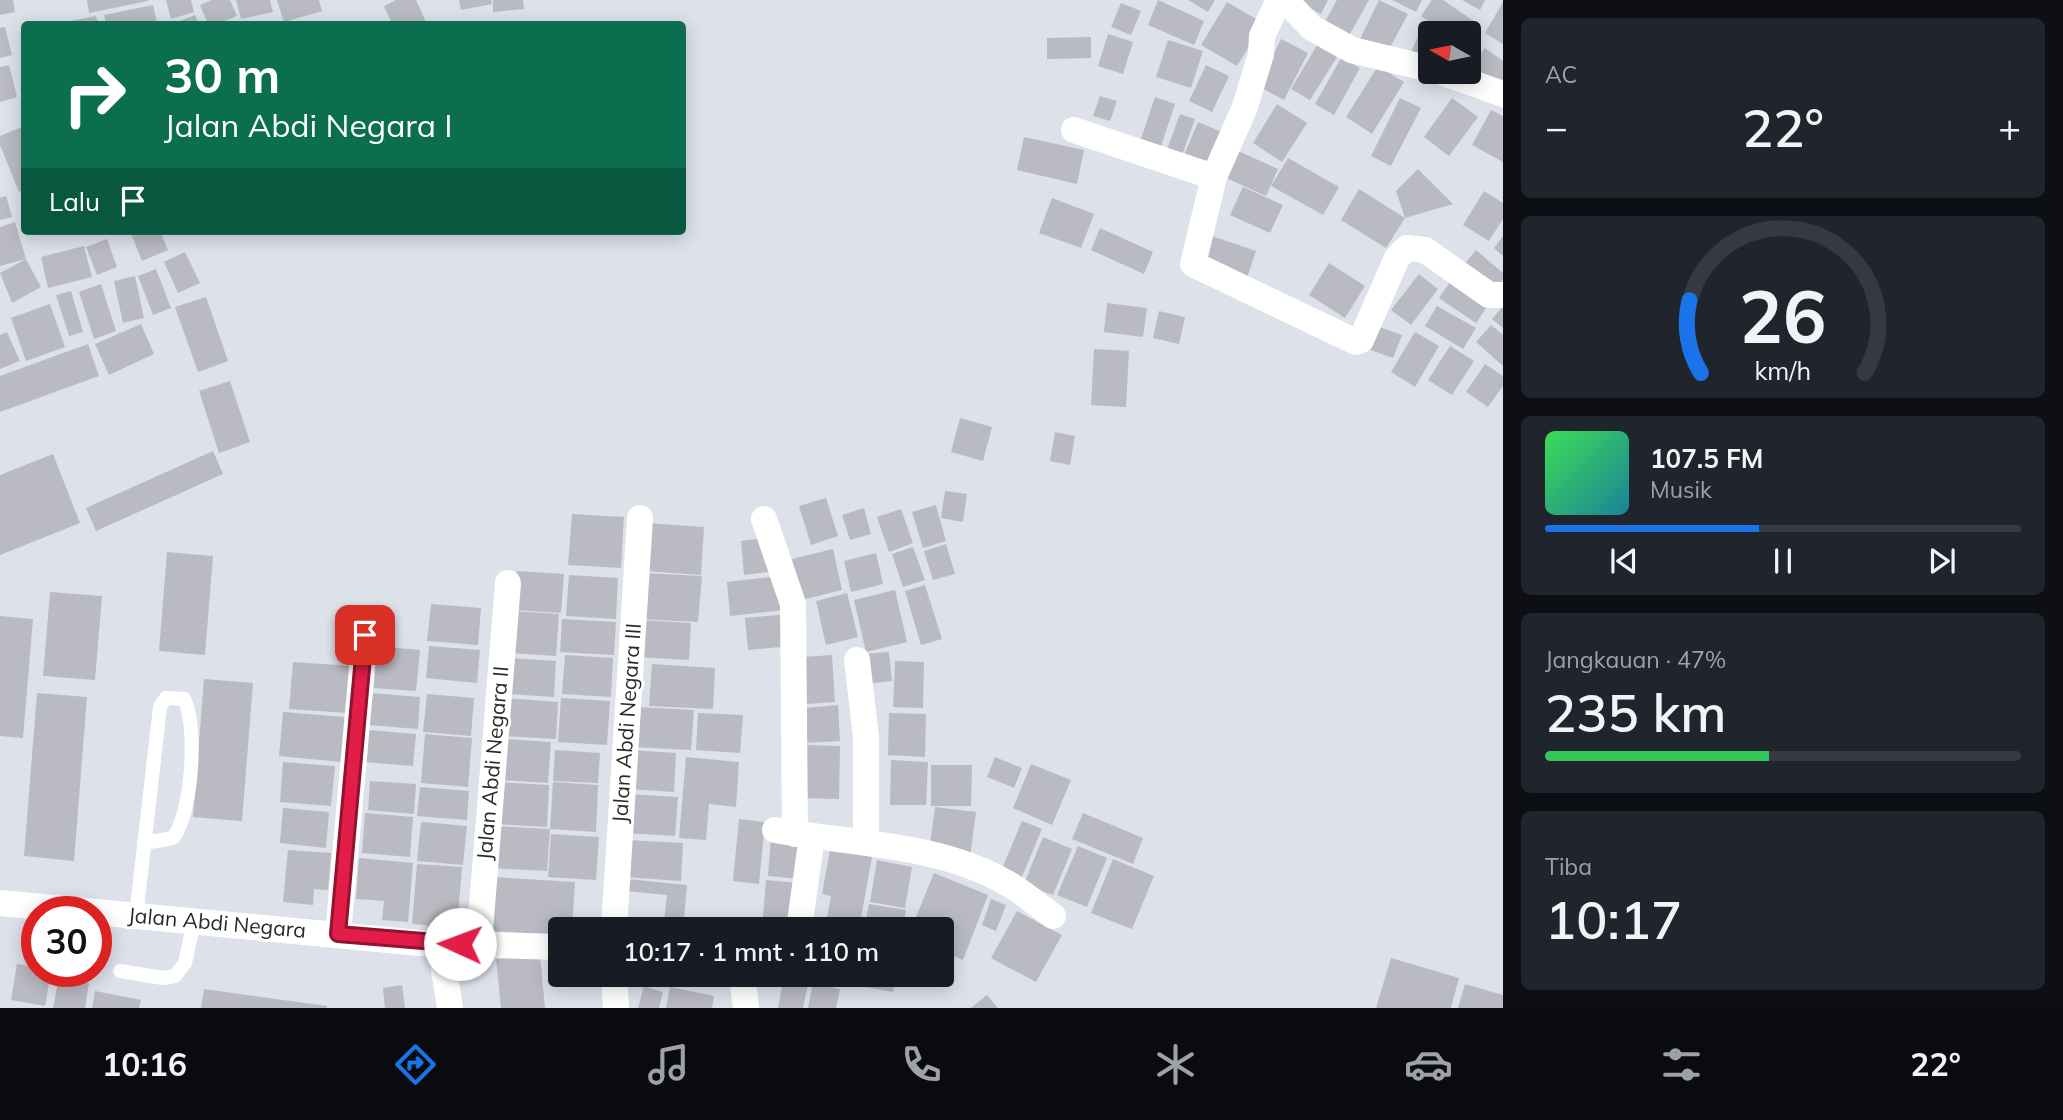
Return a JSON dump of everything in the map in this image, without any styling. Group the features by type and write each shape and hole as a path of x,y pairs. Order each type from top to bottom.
{"street":[{"path":"1279,0 1262,36 1261,54 1245,107 1214,177 1193,264 1356,342 1361,340 1397,258 1407,247 1425,250 1489,295 1503,295"},
{"path":"1285,0 1312,28 1352,50 1418,66"},
{"path":"1475,84 1503,94"},
{"path":"1074,131 1214,177"},
{"name":"Jalan Abdi Negara III","path":"615,917 640,518"},
{"path":"764,519 793,604 794,833 798,917"},
{"name":"Jalan Abdi Negara II","path":"479,943 508,583"},
{"path":"338,934 365,635"},
{"path":"857,660 866,737 866,841"},
{"path":"794,833 866,841 974,867 1006,882 1053,916"},
{"name":"Jalan Abdi Negara","path":"0,901 21,903"},
{"name":"Jalan Abdi Negara","path":"112,914 440,945 479,943 548,946"},
{"path":"440,945 450,1008"},
{"path":"615,987 616,1008"},
{"path":"743,987 746,1008"}],"lane":[{"path":"136,916 144,843 160,707 166,698 184,699 188,708 191,762 181,828 173,838 144,843"},
{"path":"120,971 163,978 175,976 185,963 194,921"}],"building":[{"path":"0,0 13,0 15,12 0,15"},
{"path":"87,0 148,0 148,1 89,13"},
{"path":"166,0 191,0 194,12 171,19"},
{"path":"212,0 230,0 237,16 224,21 207,21 200,5"},
{"path":"236,0 270,0 273,12 241,19"},
{"path":"277,0 319,0 322,11 284,21"},
{"path":"396,0 416,0 426,21 391,21 384,6"},
{"path":"459,0 491,0 492,4 461,10"},
{"path":"493,0 523,0 524,9 493,12"},
{"path":"1158,0 1204,21 1194,45 1148,25"},
{"path":"1188,0 1215,0 1208,12"},
{"path":"1294,0 1328,0 1321,14"},
{"path":"1337,0 1369,0 1346,41 1322,27"},
{"path":"1379,0 1408,14 1385,57 1356,47"},
{"path":"1392,0 1422,0 1416,12"},
{"path":"1432,0 1443,0 1474,21 1428,21 1421,16"},
{"path":"1462,0 1485,0 1480,10"},
{"path":"1227,2 1263,23 1237,66 1201,45"},
{"path":"1503,2 1503,44 1485,33"},
{"path":"1121,3 1141,11 1131,35 1111,27"},
{"path":"153,5 156,21 105,21 104,15"},
{"path":"195,15 198,21 180,21"},
{"path":"96,16 97,21 70,21"},
{"path":"5,27 12,55 0,58 0,28"},
{"path":"1108,34 1133,42 1123,74 1098,66"},
{"path":"1418,36 1418,61 1409,57"},
{"path":"1091,37 1091,58 1047,59 1047,38"},
{"path":"1281,39 1308,53 1284,100 1258,86"},
{"path":"1168,40 1203,51 1191,88 1156,77"},
{"path":"1317,45 1337,57 1310,100 1291,89"},
{"path":"1485,48 1503,61 1503,79 1499,84 1481,72 1481,54"},
{"path":"1341,58 1360,68 1334,115 1315,104"},
{"path":"9,65 17,97 0,102 0,67"},
{"path":"1206,65 1229,76 1212,112 1189,101"},
{"path":"1378,66 1404,82 1372,134 1346,117"},
{"path":"1100,96 1117,101 1110,121 1093,116"},
{"path":"1155,97 1175,104 1159,152 1139,145"},
{"path":"1400,98 1421,108 1391,166 1371,156"},
{"path":"1452,98 1478,117 1449,156 1424,137"},
{"path":"1277,104 1307,123 1282,162 1253,143"},
{"path":"1491,110 1503,116 1503,162 1472,145"},
{"path":"1180,114 1195,119 1180,161 1165,155"},
{"path":"1198,122 1224,133 1208,171 1182,160"},
{"path":"21,127 19,192 0,145 0,136"},
{"path":"1024,137 1084,150 1077,184 1017,170"},
{"path":"1236,150 1278,169 1266,196 1224,177"},
{"path":"1288,158 1339,187 1323,215 1271,186"},
{"path":"1418,169 1453,204 1405,218 1396,191"},
{"path":"1243,187 1283,205 1270,233 1230,215"},
{"path":"1359,189 1405,218 1386,248 1341,220"},
{"path":"1484,191 1503,203 1503,219 1489,241 1463,225"},
{"path":"6,196 12,217 0,220 0,198"},
{"path":"1052,198 1094,214 1081,248 1039,233"},
{"path":"15,222 26,259 0,266 0,227"},
{"path":"1100,228 1153,252 1144,274 1091,250"},
{"path":"132,235 162,235 168,250 142,261"},
{"path":"1212,236 1256,251 1247,278 1202,262"},
{"path":"1503,236 1503,256 1494,248"},
{"path":"107,239 117,267 97,275 86,247"},
{"path":"84,246 92,277 48,288 41,257"},
{"path":"1476,250 1503,273 1503,280 1496,284 1462,267"},
{"path":"185,252 200,283 178,293 164,262"},
{"path":"26,259 41,287 12,303 0,273"},
{"path":"1329,263 1365,286 1345,318 1309,295"},
{"path":"156,269 171,308 153,315 138,276"},
{"path":"1419,274 1438,289 1411,325 1391,310"},
{"path":"135,276 144,318 123,323 114,281"},
{"path":"1454,276 1491,301 1476,323 1439,298"},
{"path":"101,284 116,331 94,339 79,292"},
{"path":"71,291 83,332 69,336 56,295"},
{"path":"206,297 228,361 198,372 175,307"},
{"path":"1107,303 1147,308 1143,337 1104,332"},
{"path":"50,304 65,347 26,361 11,318"},
{"path":"1437,306 1476,328 1463,349 1425,326"},
{"path":"1503,306 1503,328 1492,319"},
{"path":"1159,311 1185,317 1179,344 1153,338"},
{"path":"141,324 154,354 109,375 95,344"},
{"path":"1374,325 1402,335 1393,358 1365,348"},
{"path":"1491,325 1503,335 1503,366 1476,342"},
{"path":"7,332 20,361 0,369 0,335"},
{"path":"1415,332 1439,346 1415,387 1391,372"},
{"path":"88,344 99,376 0,412 0,376"},
{"path":"1450,346 1474,361 1452,395 1428,380"},
{"path":"1094,349 1129,351 1126,407 1091,405"},
{"path":"1485,364 1503,376 1503,386 1488,407 1466,392"},
{"path":"230,381 250,442 219,453 199,391"},
{"path":"960,418 992,427 983,461 951,452"},
{"path":"1055,432 1075,436 1070,465 1050,461"},
{"path":"213,451 223,474 96,531 86,508"},
{"path":"53,454 80,523 0,555 0,475"},
{"path":"945,491 967,494 963,522 941,518"},
{"path":"826,498 838,536 811,545 799,506"},
{"path":"936,505 946,541 923,548 912,512"},
{"path":"864,508 871,534 850,540 842,515"},
{"path":"901,509 913,543 889,552 877,517"},
{"path":"572,514 624,517 621,568 568,565"},
{"path":"647,523 704,527 701,575 645,571"},
{"path":"766,538 769,572 744,575 741,541"},
{"path":"946,544 955,574 933,580 924,551"},
{"path":"913,547 925,580 903,587 892,554"},
{"path":"833,549 842,590 802,600 792,559"},
{"path":"167,552 213,556 205,655 159,651"},
{"path":"876,553 883,584 851,592 844,561"},
{"path":"517,571 564,574 561,613 515,610"},
{"path":"644,573 702,576 698,622 641,619"},
{"path":"569,575 618,578 616,619 566,616"},
{"path":"780,576 784,610 730,616 727,582"},
{"path":"925,585 942,639 921,645 905,591"},
{"path":"895,590 907,642 866,652 854,600"},
{"path":"50,592 102,596 95,680 43,676"},
{"path":"847,593 858,637 826,645 816,601"},
{"path":"431,604 481,608 478,645 427,641"},
{"path":"512,611 559,614 556,656 510,653"},
{"path":"788,614 791,646 748,650 745,618"},
{"path":"0,616 33,619 23,738 0,736"},
{"path":"562,619 616,622 614,655 560,652"},
{"path":"640,620 691,623 689,660 638,657"},
{"path":"376,646 420,650 416,691 372,688"},
{"path":"429,646 480,650 477,683 426,678"},
{"path":"889,652 892,681 865,684 862,654"},
{"path":"565,655 613,658 611,697 562,694"},
{"path":"832,655 835,702 807,704 803,657"},
{"path":"510,658 556,661 554,697 508,694"},
{"path":"895,661 924,662 923,708 893,707"},
{"path":"293,662 352,666 348,713 289,709"},
{"path":"652,664 715,668 713,709 649,706"},
{"path":"204,679 253,683 242,821 193,817"},
{"path":"37,693 87,697 74,861 24,856"},
{"path":"371,693 420,697 418,729 368,725"},
{"path":"427,694 474,698 471,736 423,732"},
{"path":"505,698 558,702 556,739 503,736"},
{"path":"561,698 610,701 607,745 558,742"},
{"path":"838,705 840,741 806,743 804,708"},
{"path":"637,707 694,710 691,750 634,747"},
{"path":"283,712 346,717 342,762 279,756"},
{"path":"698,713 743,715 740,753 696,750"},
{"path":"889,713 926,714 925,757 888,755"},
{"path":"367,730 416,734 413,766 364,762"},
{"path":"425,734 472,738 468,787 421,783"},
{"path":"503,739 551,742 548,783 500,780"},
{"path":"803,745 840,746 839,799 801,798"},
{"path":"555,750 600,753 598,783 553,781"},
{"path":"631,750 676,753 674,792 628,789"},
{"path":"686,757 739,762 736,807 709,804 706,840 679,838"},
{"path":"995,757 1022,768 1014,788 987,777"},
{"path":"891,760 928,762 926,805 890,805"},
{"path":"283,762 335,766 331,806 280,802"},
{"path":"1031,764 1071,780 1052,825 1013,808"},
{"path":"931,765 972,765 971,806 931,806"},
{"path":"370,781 416,784 414,814 368,810"},
{"path":"496,782 549,785 547,827 494,824"},
{"path":"553,782 598,785 596,832 550,829"},
{"path":"420,787 469,791 467,820 417,816"},
{"path":"628,794 678,797 675,836 625,833"},
{"path":"935,807 976,812 970,857 929,851"},
{"path":"283,808 329,812 326,848 280,843"},
{"path":"365,813 413,817 410,857 362,853"},
{"path":"1083,813 1143,838 1133,864 1072,839"},
{"path":"739,819 765,822 759,884 733,881"},
{"path":"1022,821 1042,829 1019,884 999,876"},
{"path":"421,822 467,826 463,865 417,861"},
{"path":"494,826 550,829 547,871 491,868"},
{"path":"551,834 599,837 596,880 548,877"},
{"path":"771,837 802,840 799,879 768,876"},
{"path":"1043,837 1072,849 1053,895 1024,884"},
{"path":"627,840 683,843 681,881 624,877"},
{"path":"1078,846 1107,858 1087,907 1057,895"},
{"path":"288,850 331,853 328,890 314,889 313,905 283,902"},
{"path":"830,850 872,857 861,917 827,917 831,896 822,894"},
{"path":"359,858 413,863 408,922 382,920 384,901 356,899"},
{"path":"1113,859 1154,876 1132,929 1091,913"},
{"path":"877,860 912,867 905,908 870,902"},
{"path":"417,864 462,867 457,928 412,924"},
{"path":"934,873 988,895 963,960 954,956 954,917 916,917"},
{"path":"492,877 575,882 573,917 548,917 548,934 489,931"},
{"path":"627,879 687,885 684,917 664,917 667,895 626,891"},
{"path":"766,880 798,883 795,917 763,917"},
{"path":"991,899 1006,905 996,931 982,925"},
{"path":"869,904 906,910 905,917 866,917"},
{"path":"1017,911 1062,935 1036,982 991,958"},
{"path":"540,955 545,1008 501,1008 496,959"},
{"path":"1391,958 1459,978 1451,1008 1376,1008"},
{"path":"17,964 21,965 21,987 48,987 45,1006 11,1000"},
{"path":"1465,984 1503,995 1503,1008 1458,1008"},
{"path":"402,985 405,1008 385,1008 383,988"},
{"path":"57,987 88,987 85,1008 53,1008"},
{"path":"644,987 663,992 659,1008 638,1008"},
{"path":"670,987 714,996 712,1008 666,1008"},
{"path":"782,987 807,987 803,1008 778,1008"},
{"path":"812,987 840,989 836,1008 808,1008"},
{"path":"865,987 894,987 893,992"},
{"path":"204,989 327,1006 327,1008 201,1008"},
{"path":"95,991 141,1000 139,1008 92,1008"},
{"path":"987,995 998,1008 971,1008"}],"route":[{"path":"365,635 338,934 440,945 460,944"}]}
